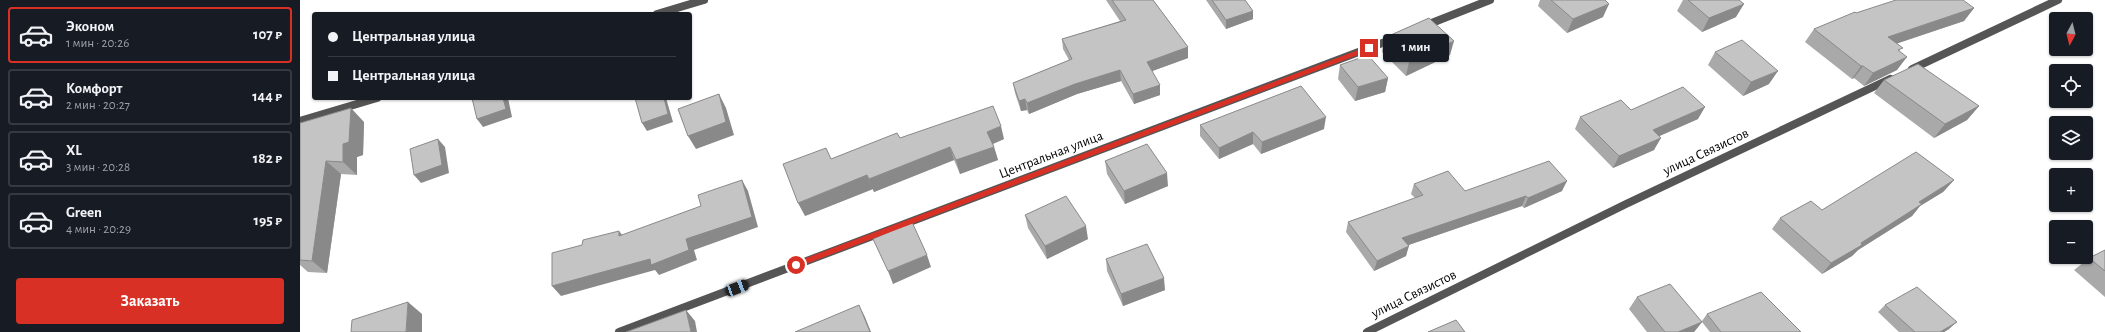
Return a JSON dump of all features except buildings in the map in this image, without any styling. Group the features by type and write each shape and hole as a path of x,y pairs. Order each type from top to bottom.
{"street":[{"path":"664,12 704,0"},
{"path":"1419,29 1490,0"},
{"name":"улица Связистов","path":"1367,332 1626,204 2058,0"},
{"name":"Центральная улица","path":"619,332 1398,37"},
{"path":"300,121 370,100"}],"route":[{"path":"796,265 1369,48"}]}
